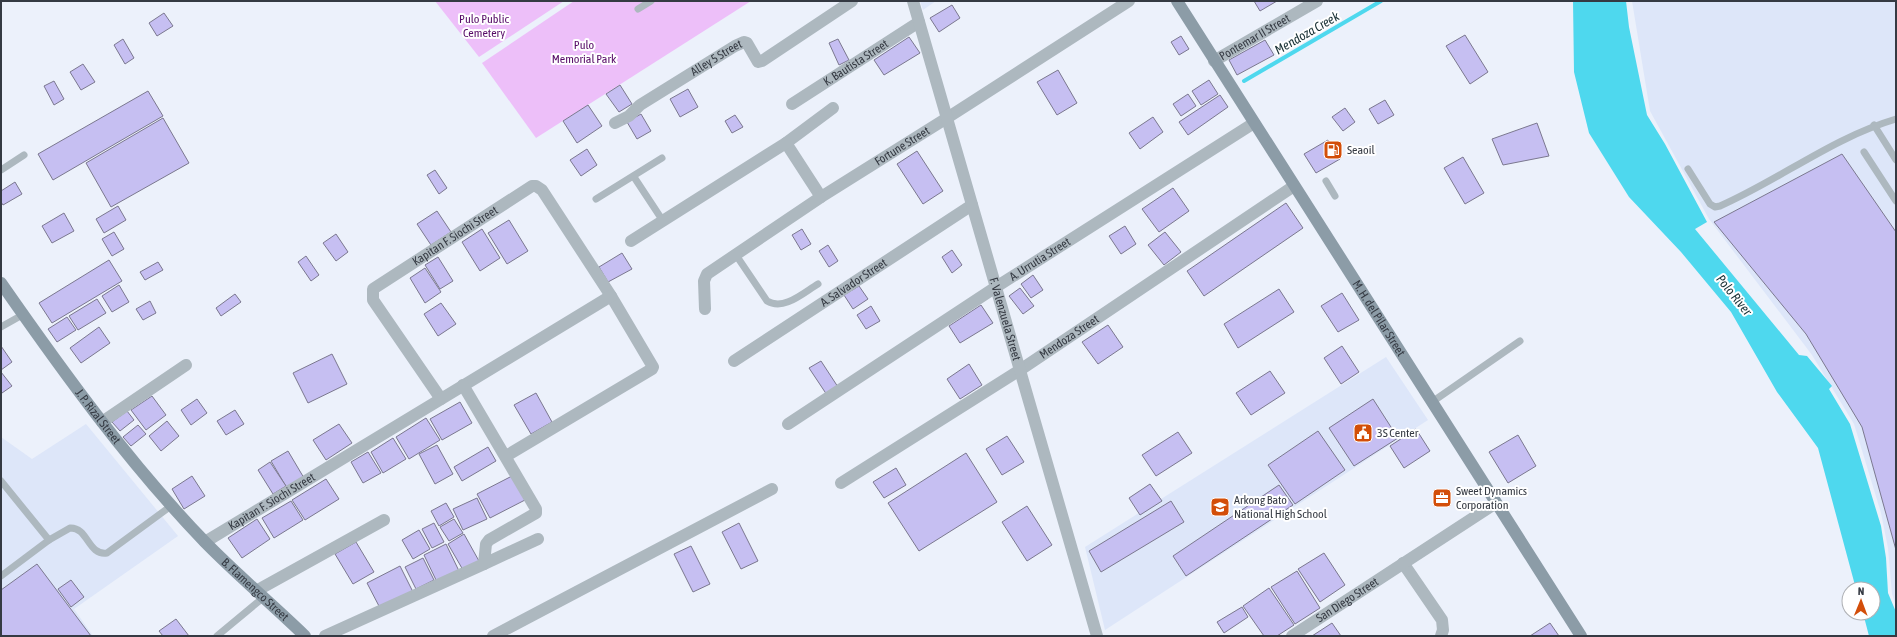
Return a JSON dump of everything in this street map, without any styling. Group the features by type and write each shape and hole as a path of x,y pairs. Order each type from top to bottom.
{"main road":[{"name":"M. H. del Pilar Street","path":"1177,1 1581,636"},
{"name":"J. P. Rizal Street","path":"1,283 24,314 53,358 102,422 171,506 205,542"},
{"name":"B. Flamengco Street","path":"205,542 305,636"}],"street":[{"name":"Alley 5 Street","path":"615,123 629,116 640,105 735,46 744,42 746,43 760,62 852,1"},
{"name":"F. Valenzuela Street","path":"913,1 1097,636"},
{"name":"Fortune Street","path":"705,309 705,277 821,197 1129,1"},
{"name":"Pontemar II Street","path":"1214,61 1317,1"},
{"name":"K. Bautista Street","path":"792,104 919,22"},
{"path":"631,241 786,143 833,108"},
{"name":"A. Urrutia Street","path":"788,424 996,287 1254,123"},
{"path":"786,143 821,197"},
{"name":"Kapitan F. Siochi Street","path":"441,399 373,300 373,289 532,186 536,186 542,190 611,296 652,364 652,369 506,456"},
{"name":"Mendoza Street","path":"841,483 1020,370 1294,186"},
{"name":"A. Salvador Street","path":"734,361 972,205"},
{"name":"Kapitan F. Siochi Street","path":"205,542 611,296"},
{"path":"102,422 186,365"},
{"path":"463,385 506,456 536,511 536,513 489,540 486,544 484,564"},
{"path":"493,636 772,489"},
{"name":"San Diego Street","path":"1292,636 1496,503"},
{"path":"260,594 384,520"},
{"path":"325,636 538,538"},
{"path":"1403,563 1442,620 1443,630 1441,636"}],"lane":[{"path":"638,9 651,1"},
{"path":"1688,169 1710,204 1715,207 1720,206 1838,142 1874,126 1896,119"},
{"path":"1874,126 1896,160"},
{"path":"1864,152 1896,201"},
{"path":"1,170 24,155"},
{"path":"596,199 634,177 662,158"},
{"path":"634,177 663,221"},
{"path":"1326,181 1335,196"},
{"path":"736,255 767,301 771,304 779,305 788,302 818,284"},
{"path":"1,327 24,314"},
{"path":"1432,402 1520,341"},
{"path":"1,481 49,540"},
{"path":"1,576 49,540 67,529 74,527 80,530 95,550 99,553 107,553 171,506"},
{"path":"217,636 260,594"}],"shaded area":[{"path":"920,1 936,1 923,10"},
{"path":"1632,1 1896,1 1896,606 1892,594 1888,548 1881,513 1854,424 1812,355 1709,219 1650,111"},
{"name":"Arkong Bato National High School","path":"1386,357 1428,420 1105,630 1085,547"},
{"path":"86,424 178,536 74,609 93,636 1,636 1,437 32,459"}],"green space":[{"name":"Pulo Public Cemetery","path":"435,1 564,1 479,57"},
{"name":"Pulo Memorial Park","path":"574,1 751,1 536,138 482,63"}],"water":[{"name":"Polo River","path":"1573,1 1626,1 1629,27 1647,115 1665,144 1707,222 1695,229 1799,355 1807,356 1832,386 1829,389 1850,424 1881,526 1886,558 1888,593 1896,612 1896,636 1869,636 1865,621 1881,621 1881,581 1854,581 1818,448 1777,392 1731,312 1681,252 1629,197 1589,133 1574,72"}],"building":[{"path":"1254,1 1277,1 1260,11"},
{"path":"952,5 960,18 939,32 930,18"},
{"path":"164,13 173,26 157,36 149,23"},
{"path":"1465,35 1488,72 1470,84 1446,46"},
{"path":"1181,36 1189,49 1179,55 1171,42"},
{"path":"909,37 920,53 884,75 874,60"},
{"path":"123,39 134,58 125,64 114,45"},
{"path":"838,39 849,60 839,65 829,43"},
{"path":"1265,40 1274,55 1237,75 1229,60"},
{"path":"83,64 95,82 81,90 70,72"},
{"path":"1058,70 1077,103 1057,115 1037,82"},
{"path":"1209,80 1218,94 1201,105 1192,91"},
{"path":"54,81 64,99 54,105 44,86"},
{"path":"620,85 632,104 619,112 606,94"},
{"path":"688,89 698,107 680,117 670,99"},
{"path":"148,91 163,116 53,180 38,154"},
{"path":"1188,94 1196,106 1181,116 1173,104"},
{"path":"1220,95 1228,107 1188,135 1179,122"},
{"path":"1385,100 1394,115 1378,124 1369,109"},
{"path":"588,105 602,126 577,143 563,121"},
{"path":"1345,108 1355,122 1343,131 1332,117"},
{"path":"641,114 651,131 637,139 627,122"},
{"path":"735,115 743,127 732,133 725,121"},
{"path":"1153,117 1163,132 1140,149 1129,133"},
{"path":"163,118 189,163 111,207 86,163"},
{"path":"1537,123 1549,156 1503,165 1492,139"},
{"path":"1328,140 1340,159 1316,173 1304,154"},
{"path":"587,149 597,165 581,176 570,160"},
{"path":"917,151 943,191 923,204 897,164"},
{"path":"1842,154 1896,232 1896,550 1862,427 1806,334 1714,222"},
{"path":"1463,157 1484,193 1465,204 1444,168"},
{"path":"435,170 447,188 439,194 427,175"},
{"path":"15,182 22,194 3,205 1,202 1,191"},
{"path":"1173,188 1189,211 1159,232 1142,209"},
{"path":"1286,203 1303,228 1204,296 1187,271"},
{"path":"118,206 126,220 104,233 96,219"},
{"path":"437,211 451,232 431,245 417,224"},
{"path":"64,213 74,231 52,243 42,226"},
{"path":"509,220 528,251 507,264 488,233"},
{"path":"1125,226 1136,244 1121,254 1109,236"},
{"path":"482,229 500,258 480,271 462,242"},
{"path":"802,229 811,244 801,250 792,235"},
{"path":"114,232 124,249 112,256 102,239"},
{"path":"1165,232 1181,252 1164,265 1148,245"},
{"path":"336,234 348,252 336,261 323,243"},
{"path":"828,245 838,261 829,267 819,251"},
{"path":"952,250 962,265 952,273 942,257"},
{"path":"622,253 632,269 608,282 599,267"},
{"path":"306,256 319,275 311,281 298,262"},
{"path":"438,257 453,281 440,289 425,265"},
{"path":"109,260 122,281 52,323 39,303"},
{"path":"158,262 163,270 145,280 140,272"},
{"path":"425,268 441,292 425,303 410,278"},
{"path":"1033,275 1043,290 1031,298 1021,284"},
{"path":"119,285 129,302 112,312 102,296"},
{"path":"859,286 868,299 853,309 844,295"},
{"path":"1020,288 1034,306 1023,314 1009,296"},
{"path":"1279,289 1294,312 1238,348 1224,324"},
{"path":"1342,293 1359,320 1338,332 1321,306"},
{"path":"235,294 241,302 221,316 216,308"},
{"path":"97,299 106,313 78,330 69,316"},
{"path":"150,301 156,313 143,320 136,309"},
{"path":"441,303 456,324 438,336 424,314"},
{"path":"981,305 993,323 960,343 949,326"},
{"path":"871,306 880,321 866,329 857,315"},
{"path":"67,317 76,330 57,342 48,329"},
{"path":"1108,325 1123,347 1098,364 1082,342"},
{"path":"99,327 110,343 81,363 70,348"},
{"path":"1,346 12,362 1,370"},
{"path":"1342,346 1359,372 1341,384 1324,358"},
{"path":"332,354 347,384 308,403 293,373"},
{"path":"821,361 838,387 827,395 809,368"},
{"path":"969,364 982,385 960,399 947,379"},
{"path":"1270,371 1285,393 1251,415 1236,393"},
{"path":"1,372 12,386 2,393 1,392"},
{"path":"536,393 552,422 531,434 514,405"},
{"path":"152,396 166,415 146,430 131,410"},
{"path":"197,399 207,413 191,425 181,410"},
{"name":"3S Center","path":"1373,399 1398,438 1354,466 1329,428"},
{"path":"460,402 472,423 442,440 430,419"},
{"path":"235,410 244,424 226,435 217,421"},
{"path":"127,411 134,420 120,431 112,422"},
{"path":"426,418 440,440 409,459 396,437"},
{"path":"167,421 179,436 161,451 149,436"},
{"path":"339,424 352,443 326,460 313,440"},
{"path":"138,425 146,434 131,446 123,437"},
{"path":"1416,429 1430,451 1404,468 1390,446"},
{"path":"1318,431 1345,470 1295,504 1268,465"},
{"path":"1178,432 1192,453 1156,476 1142,455"},
{"path":"1518,435 1536,466 1508,483 1489,452"},
{"path":"1007,436 1024,462 1002,475 986,449"},
{"path":"393,438 406,459 383,473 371,452"},
{"path":"437,445 453,474 435,484 419,454"},
{"path":"488,447 496,461 462,481 454,467"},
{"path":"288,451 304,478 287,488 271,461"},
{"path":"368,452 381,473 363,483 351,462"},
{"path":"966,453 997,502 919,551 888,503"},
{"path":"270,462 286,486 273,494 258,470"},
{"path":"896,468 906,485 884,498 873,482"},
{"path":"192,476 205,496 184,509 172,489"},
{"path":"512,476 525,500 490,518 477,494"},
{"path":"326,479 339,499 305,520 292,500"},
{"path":"1150,484 1162,501 1140,515 1129,498"},
{"path":"1279,485 1293,505 1186,576 1173,556"},
{"path":"477,498 487,519 463,530 453,509"},
{"path":"291,501 303,520 274,538 262,518"},
{"path":"1171,501 1184,522 1101,572 1089,551"},
{"path":"446,503 454,517 439,526 431,511"},
{"path":"1027,506 1052,545 1027,561 1002,522"},
{"path":"257,519 270,539 242,558 228,538"},
{"path":"454,519 463,533 449,541 440,527"},
{"path":"434,523 444,542 432,548 422,529"},
{"path":"739,523 758,561 741,569 722,532"},
{"path":"419,530 430,549 413,559 402,540"},
{"path":"464,534 479,561 463,570 448,544"},
{"path":"356,542 374,572 353,584 335,554"},
{"path":"446,544 459,571 437,582 424,555"},
{"path":"691,546 710,584 693,592 674,554"},
{"path":"1324,553 1345,585 1320,602 1298,569"},
{"path":"423,558 434,580 416,589 405,567"},
{"path":"37,564 91,636 1,636 1,590"},
{"path":"400,566 413,592 380,608 367,583"},
{"path":"1297,571 1320,608 1295,624 1271,587"},
{"path":"71,580 84,597 71,607 58,589"},
{"path":"1269,588 1294,625 1277,636 1264,636 1243,606"},
{"path":"1242,607 1248,617 1224,633 1217,622"},
{"path":"176,619 189,636 163,636 159,631"},
{"path":"1332,623 1341,636 1312,636"},
{"path":"1550,623 1559,636 1530,636"}],"waterway":[{"name":"Mendoza Creek","path":"1244,81 1381,1"}],"place":[{"name":"Seaoil","path":"1333,150"},
{"name":"3S Center","path":"1363,433"},
{"name":"Sweet Dynamics Corporation","path":"1442,498"},
{"name":"Arkong Bato National High School","path":"1220,507"}]}
